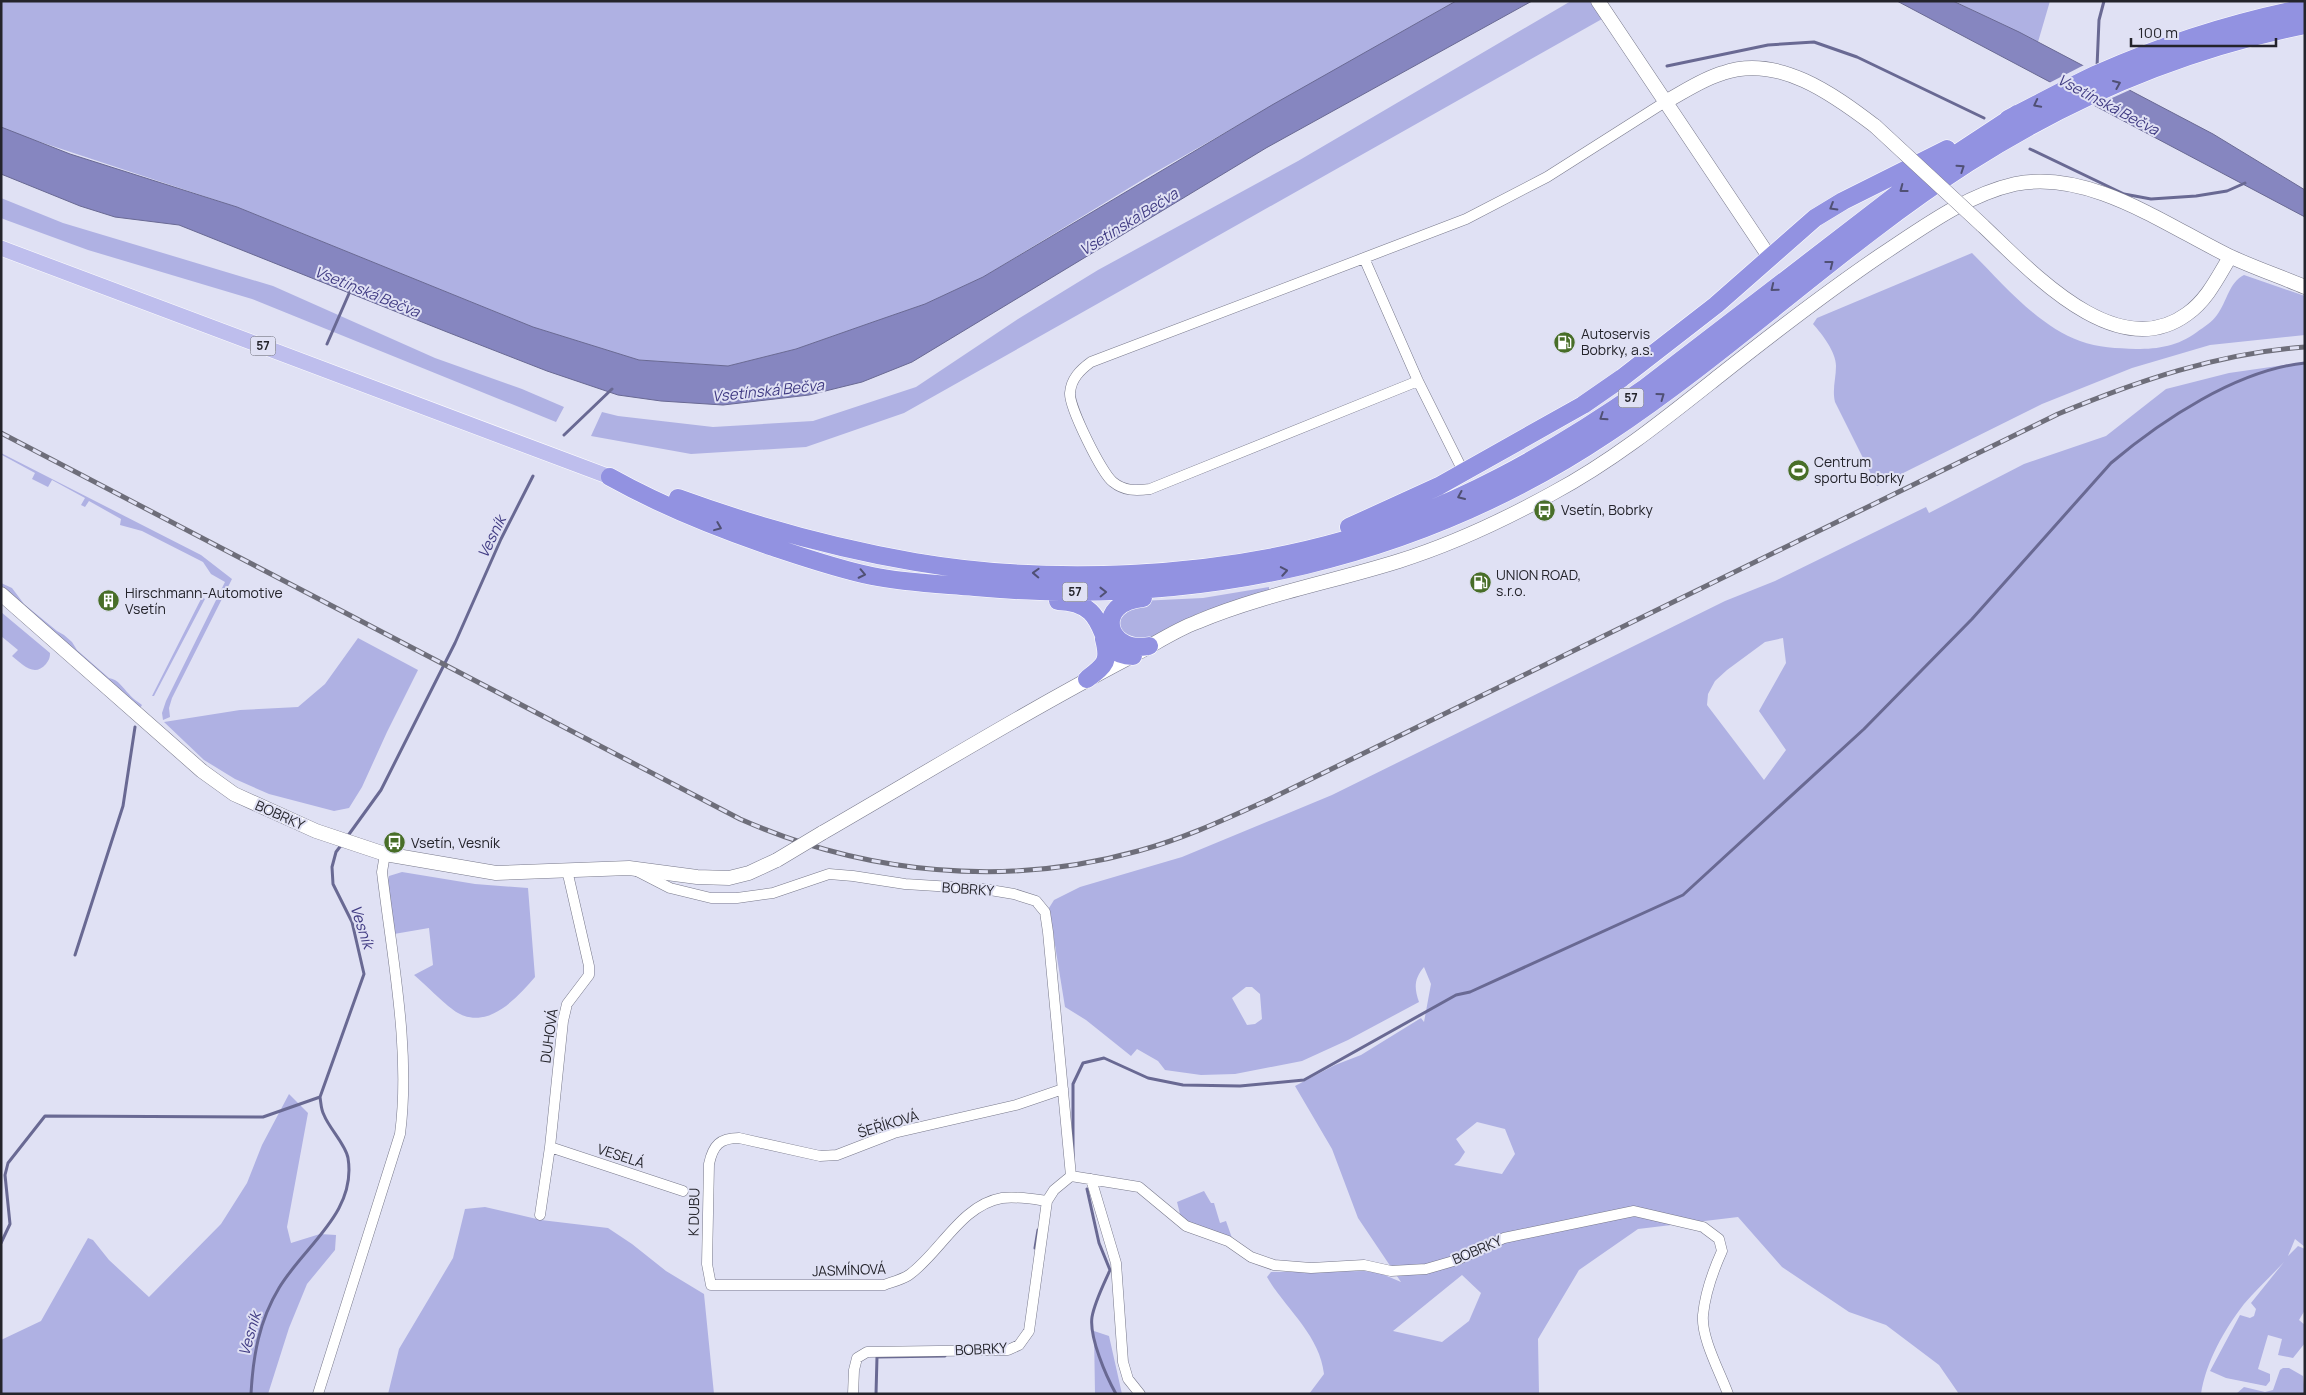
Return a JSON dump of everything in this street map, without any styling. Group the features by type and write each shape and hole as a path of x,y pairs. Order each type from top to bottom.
{"highway":[{"name":"57","path":"2150,61 2197,36 2305,8"},
{"name":"57","path":"610,477 640,485 756,525 819,542 918,563 1003,572 1081,575 1190,570 1291,554 1346,539 1450,501 1524,465 1594,423 1645,388 1909,185 2022,122 2097,74 2305,25"},
{"name":"57","path":"610,477 656,501 731,532 846,570 886,579 990,589 1081,592 1143,590 1236,580 1295,570 1352,554 1456,516 1532,479 1610,432 1677,384 1919,197 1969,163 2022,122"},
{"path":"1190,570 1327,536 1464,473 1576,409 1622,378 1716,305 1815,218 1843,201 2022,122"},
{"path":"1123,654 1114,634 1112,619 1117,607 1124,601 1186,595 1236,580"},
{"path":"914,582 986,596 1078,602 1092,611 1112,648 1123,654"},
{"path":"1087,679 1103,666 1107,658 1103,633"},
{"path":"1123,654 1131,647 1149,646"}],"main road":[{"name":"57","path":"1,248 610,477"}],"street":[{"path":"1598,1 1770,258"},
{"path":"1418,381 1150,489 1138,491 1125,489 1113,482 1104,473 1072,407 1070,394 1072,381 1080,370 1091,362 1466,219 1547,177 1665,102 1712,76 1736,69 1766,70 1810,82 1838,99 1875,126 2038,277 2077,307 2098,319 2114,325 2134,328 2148,329 2164,326 2187,314 2204,298 2230,257"},
{"path":"1149,646 1196,622 1234,608 1396,562 1459,540 1554,493 1642,436 1795,316 1849,277 1942,216 1987,193 2013,184 2032,182 2070,184 2083,187 2138,210 2230,257 2305,287"},
{"path":"1364,258 1418,381 1464,473"},
{"name":"BOBRKY","path":"1,594 202,771 234,794 316,831 385,854 496,873 629,868 696,877 729,878 748,873 777,860 1087,679 1123,654"},
{"path":"318,1394 368,1241 400,1134 402,1118 400,1026 382,872 385,854"},
{"name":"BOBRKY","path":"629,868 670,888 711,898 737,898 773,893 829,874 905,884 984,889 1014,894 1036,901 1045,912 1048,932 1071,1176 1139,1187 1186,1226 1228,1242 1251,1257 1274,1265 1302,1268 1364,1265 1391,1272 1426,1269 1457,1260 1504,1238 1634,1212 1703,1227 1719,1239 1722,1251 1714,1270 1703,1316 1705,1334 1728,1394"},
{"name":"DUHOVÁ","path":"540,1215 550,1147 563,1021 567,1004 589,975 589,966 567,870"},
{"name":"ŠEŘÍKOVÁ","path":"719,1141 728,1138 739,1138 820,1156 836,1155 894,1133 1007,1108 1063,1089"},
{"name":"K DUBU","path":"711,1286 707,1264 709,1164 711,1154 719,1141"},
{"name":"VESELÁ","path":"550,1147 683,1191"},
{"path":"1048,1201 1054,1190 1071,1176"},
{"path":"1091,1179 1116,1262 1123,1362 1128,1379 1140,1394"},
{"name":"JASMÍNOVÁ","path":"711,1286 884,1285 907,1276 922,1264 960,1224 987,1203 1001,1198 1016,1197 1048,1201"},
{"name":"BOBRKY","path":"853,1394 854,1370 857,1358 867,1352 1008,1350 1019,1345 1029,1332 1048,1201"}],"shaded area":[{"path":"1,1 1456,1 1147,177 983,277 925,304 796,349 728,366 639,360 533,327 237,207 16,134 1,127"},
{"path":"1571,1 1590,1 1602,19 904,413 806,447 691,454 591,436 602,412 618,416 713,427 813,421 916,387 1018,319 1098,270 1298,161"},
{"path":"1954,1 2050,1 2038,42"},
{"path":"1,198 63,223 273,286 435,358 522,389 564,407 556,422 252,299 88,250 6,220 1,218"},
{"path":"1972,253 2022,303 2050,326 2080,341 2094,345 2144,349 2168,346 2183,341 2215,318 2235,282 2244,275 2305,296 2305,335 2210,345 2132,368 2042,404 1877,486 1835,402 1836,366 1834,355 1813,324 1817,318"},
{"path":"2305,362 2305,1247 2295,1239 2288,1256 2298,1246 2305,1249 2305,1310 2299,1320 2305,1325 2305,1343 2293,1358 2278,1355 2282,1339 2268,1335 2258,1369 2270,1374 2270,1381 2266,1386 2226,1378 2210,1371 2240,1315 2250,1318 2254,1316 2256,1309 2251,1303 2284,1262 2244,1304 2230,1325 2212,1358 2203,1382 2201,1394 1959,1394 1939,1365 1886,1325 1849,1312 1782,1267 1738,1217 1638,1229 1579,1270 1538,1339 1539,1394 1309,1394 1324,1374 1321,1360 1309,1334 1267,1277 1271,1272 1365,1271 1380,1273 1401,1282 1358,1218 1332,1149 1295,1086 1335,1065 1361,1055 1421,1018 1424,1022 1431,984 1424,967 1418,976 1416,984 1419,1002 1348,1040 1302,1061 1235,1074 1201,1075 1165,1070 1158,1061 1137,1049 1131,1056 1086,1020 1065,1007 1049,908 1054,900 1080,887 1182,857 1332,795 1725,601 1775,581 1926,507 1929,513 2024,464 2106,436 2166,389 2229,373","holes":["1783,638 1786,663 1759,711 1786,750 1764,780 1707,705 1708,694 1715,681 1765,642","1246,987 1252,987 1260,994 1262,1019 1255,1024 1247,1025 1232,998","1477,1122 1505,1129 1515,1154 1502,1174 1454,1165 1465,1152 1456,1139","1462,1275 1481,1293 1469,1321 1442,1342 1393,1331"]},
{"path":"1,453 201,555 232,579 172,698 169,708 170,717 163,720 162,713 166,701 225,582 211,574 203,562 142,531 120,525 121,519 89,501 85,507 81,505 85,498 52,480 48,487 32,479 35,473 2,455 1,457"},
{"path":"1,583 12,588 24,604 64,635 77,650 109,678 120,684 142,705 139,710 1,588"},
{"path":"1269,587 1269,591 1199,613 1144,642 1119,634 1119,613 1140,601 1203,598"},
{"path":"202,597 205,599 154,696 152,696"},
{"path":"1,612 50,653 49,660 42,668 33,670 28,668 12,656 18,650 1,636"},
{"path":"358,638 418,670 362,787 349,808 334,811 269,794 235,779 204,760 164,722 240,710 298,707 325,684"},
{"path":"402,872 475,884 528,888 535,977 520,994 491,1015 480,1018 469,1017 453,1010 414,975 433,965 429,928 394,934 388,882 389,876"},
{"path":"289,1094 308,1113 287,1227 291,1243 320,1234 336,1235 335,1250 307,1284 289,1328 268,1394 1,1394 1,1340 41,1321 88,1238 93,1240 109,1260 149,1297 221,1224 247,1183 262,1145"},
{"path":"1204,1191 1211,1203 1214,1203 1220,1223 1226,1221 1232,1238 1193,1225 1181,1218 1177,1202"},
{"path":"485,1207 541,1220 608,1228 666,1271 704,1294 714,1394 388,1394 399,1349 453,1258 465,1209"},
{"path":"1094,1331 1109,1336 1122,1394 1095,1394"},
{"path":"2289,1368 2303,1376 2305,1394 2236,1394 2244,1387 2265,1392 2273,1390 2280,1370"}],"water":[{"name":"Vsetínská Bečva","path":"1456,1 1532,1 1266,148 912,362 862,382 809,395 723,405 661,401 618,395 547,371 179,225 115,217 80,206 1,174 1,127 70,154 237,207 533,327 639,360 728,366 796,349 925,304 983,277 1272,105"},
{"name":"Vsetínská Bečva","path":"1897,1 1953,1 2019,32 2213,134 2305,190 2305,217"}],"pier":[{"path":"2086,64 2132,89 2092,107 2047,84"}],"waterway":[{"path":"2097,67 2099,20 2104,1"},
{"path":"1667,66 1768,45 1814,42 1857,57 1984,118"},
{"path":"2030,149 2124,194 2151,199 2196,196 2227,191 2245,183"},
{"name":"Vsetínská Bečva","path":"327,344 351,289"},
{"path":"1073,1162 1073,1084 1083,1063 1104,1058 1148,1078 1183,1085 1240,1086 1304,1080 1456,995 1470,992 1683,895 1864,729 1972,619 2111,463 2177,414 2227,386 2279,368 2305,363"},
{"name":"Vesník","path":"564,435 612,389"},
{"name":"Vesník","path":"347,837 381,790 455,643 501,539 533,476"},
{"path":"75,955 123,806 135,727"},
{"name":"Vesník","path":"251,1394 255,1352 266,1313 279,1288 337,1212 345,1196 349,1178 347,1153 326,1120 320,1097 364,974 352,922 333,884 332,867 336,852 342,844"},
{"path":"1,1243 10,1224 5,1175 8,1163 45,1116 263,1117 320,1097"},
{"path":"1087,1189 1099,1243 1110,1270 1093,1311 1093,1335 1103,1367 1116,1394"},
{"path":"1035,1248 1038,1230"},
{"path":"876,1394 877,1357 945,1356"}],"railway":[{"path":"1,433 740,819 788,838 836,852 886,863 936,870 987,872 1038,869 1088,863 1155,846 1204,828 1268,800 2058,414 2118,390 2179,370 2241,355 2305,347"}],"place":[{"name":"Autoservis Bobrky, a.s.","path":"1565,342"},
{"name":"Centrum sportu Bobrky","path":"1798,470"},
{"name":"Vsetín, Bobrky","path":"1545,510"},
{"name":"UNION ROAD, s.r.o.","path":"1480,583"},
{"name":"Hirschmann-Automotive Vsetín","path":"109,601"},
{"name":"Vsetín, Vesník","path":"395,843"}]}
